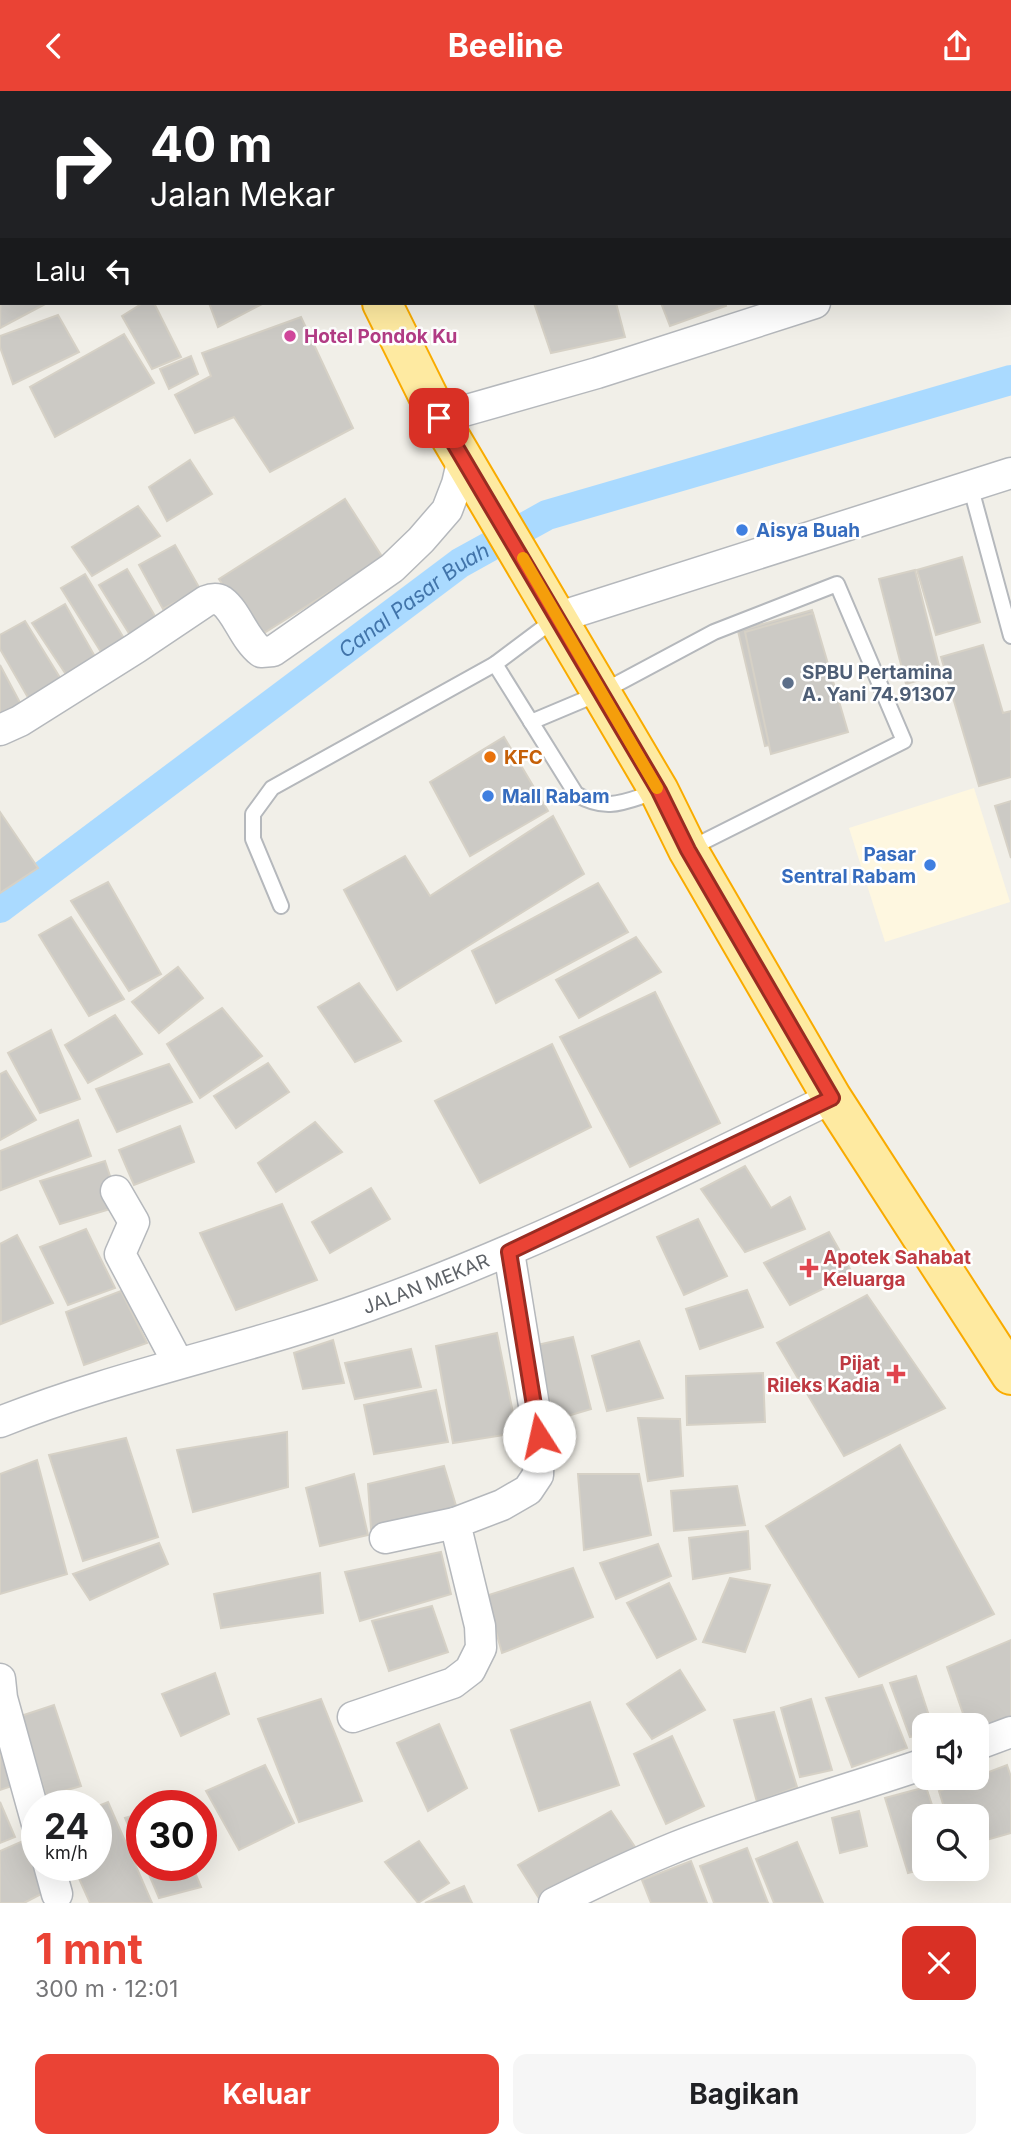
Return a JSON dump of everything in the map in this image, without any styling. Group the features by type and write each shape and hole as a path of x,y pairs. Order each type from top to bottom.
{"highway":[{"path":"383,305 439,418 659,791 688,850 832,1098 1011,1375"}],"street":[{"path":"439,418 597,373 809,305"},
{"path":"0,730 32,714 213,598 222,601 253,646 261,652 273,650 392,568 421,540 446,510 457,484 463,458"},
{"path":"556,618 1011,473"},
{"name":"JALAN MEKAR","path":"0,1422 32,1409 178,1363 366,1307 509,1252 832,1098"},
{"path":"116,1191 134,1222 120,1254 178,1363"},
{"path":"385,1538 455,1523 502,1505 528,1490 538,1475 539,1436 509,1252"},
{"path":"353,1717 453,1683 470,1670 481,1648 480,1626 455,1523"},
{"path":"0,1679 2,1698 28,1790"},
{"path":"989,1740 1011,1732"},
{"path":"554,1903 618,1871 678,1846 781,1809 912,1768"},
{"path":"53,1881 57,1894"}],"lane":[{"path":"970,485 1011,636"},
{"path":"531,722 600,693 714,632 837,584 904,741 688,850"},
{"path":"281,906 253,839 253,814 272,788 495,664 556,618"},
{"path":"495,664 576,794 592,804 609,805 659,791"}],"shaded area":[{"name":"Pasar Sentral Rabam","path":"974,788 1010,902 885,942 849,828"}],"building":[{"path":"0,305 43,305 0,328"},
{"path":"140,305 155,305 181,357 152,369 122,316"},
{"path":"210,305 260,305 218,327"},
{"path":"535,305 617,305 625,337 551,353"},
{"path":"662,305 726,305 726,306 670,326"},
{"path":"58,315 79,352 13,384 0,347 0,336"},
{"path":"301,317 353,428 270,472 234,417 195,433 175,395 211,376 202,353"},
{"path":"124,334 154,383 55,437 30,387"},
{"path":"191,356 198,374 169,389 160,369"},
{"path":"190,460 212,494 167,521 149,487"},
{"path":"345,499 383,558 256,638 219,579"},
{"path":"138,506 160,536 92,576 72,547"},
{"path":"175,545 200,589 163,609 139,565"},
{"path":"962,557 980,622 936,635 917,570"},
{"path":"127,569 158,621 130,635 99,585"},
{"path":"915,570 941,674 906,684 879,579"},
{"path":"85,574 125,640 101,652 61,588"},
{"path":"65,604 97,660 67,676 32,623"},
{"path":"812,610 840,727 765,746 738,631"},
{"path":"813,613 848,732 771,754 745,632"},
{"path":"25,621 67,689 34,708 0,649 0,635"},
{"path":"983,645 1003,713 1011,711 1011,777 979,786 941,657"},
{"path":"0,665 25,712 0,725"},
{"name":"Mall Rabam","path":"504,737 548,811 470,856 430,782"},
{"path":"1011,801 1011,858 995,806"},
{"path":"0,812 38,868 0,893"},
{"path":"553,816 584,874 397,990 344,890 405,856 430,896"},
{"path":"108,882 161,974 129,991 71,901"},
{"path":"598,883 628,932 496,1003 472,951"},
{"path":"71,917 124,999 89,1016 39,935"},
{"path":"636,937 661,972 579,1018 556,980"},
{"path":"178,967 203,998 159,1033 132,1002"},
{"path":"359,983 401,1041 355,1062 318,1007"},
{"path":"655,992 720,1123 630,1167 560,1037"},
{"path":"222,1008 262,1056 200,1098 167,1044"},
{"path":"115,1015 142,1054 88,1083 65,1045"},
{"path":"51,1030 80,1099 40,1113 8,1053"},
{"path":"552,1044 591,1127 480,1183 435,1101"},
{"path":"268,1063 289,1092 236,1128 214,1096"},
{"path":"169,1064 192,1102 117,1132 96,1089"},
{"path":"6,1071 36,1120 0,1140 0,1074"},
{"path":"78,1120 91,1156 1,1190 0,1151"},
{"path":"315,1122 342,1152 276,1192 258,1163"},
{"path":"180,1126 194,1162 134,1185 119,1150"},
{"path":"105,1161 120,1206 60,1224 40,1181"},
{"path":"745,1166 771,1208 790,1197 805,1229 745,1252 701,1189"},
{"path":"371,1188 390,1219 330,1253 312,1222"},
{"path":"282,1204 317,1280 236,1310 200,1233"},
{"path":"698,1219 727,1276 684,1295 657,1237"},
{"path":"86,1229 115,1288 68,1305 40,1247"},
{"name":"Apotek Sahabat Keluarga","path":"829,1232 853,1274 790,1305 764,1263"},
{"path":"17,1235 53,1303 1,1324 0,1244"},
{"path":"747,1290 763,1327 700,1349 686,1309"},
{"path":"121,1291 147,1343 84,1365 66,1312"},
{"path":"867,1295 945,1408 844,1456 777,1343"},
{"path":"497,1333 517,1433 453,1443 436,1346"},
{"path":"573,1337 591,1409 554,1420 537,1345"},
{"path":"333,1340 344,1383 303,1389 294,1353"},
{"path":"639,1341 663,1398 607,1411 592,1356"},
{"path":"411,1349 421,1387 355,1399 345,1363"},
{"path":"763,1373 765,1422 687,1425 686,1376"},
{"path":"436,1390 448,1442 374,1454 364,1405"},
{"path":"638,1418 680,1419 683,1476 648,1481"},
{"path":"287,1432 288,1487 193,1512 177,1450"},
{"path":"126,1438 158,1537 83,1561 49,1455"},
{"path":"900,1445 994,1614 859,1677 766,1526"},
{"path":"37,1460 67,1574 0,1594 0,1474"},
{"path":"444,1466 457,1509 371,1529 368,1484"},
{"path":"354,1474 368,1535 320,1546 306,1488"},
{"path":"578,1474 639,1474 651,1535 584,1550"},
{"path":"737,1486 745,1525 674,1531 671,1491"},
{"path":"748,1531 750,1569 693,1579 689,1538"},
{"path":"159,1543 168,1564 90,1600 73,1574"},
{"path":"658,1544 671,1576 616,1599 600,1563"},
{"path":"441,1552 451,1594 360,1621 345,1572"},
{"path":"573,1568 593,1617 502,1653 486,1596"},
{"path":"320,1573 323,1613 221,1628 214,1594"},
{"path":"730,1578 770,1585 745,1652 703,1642"},
{"path":"669,1583 696,1639 657,1658 627,1603"},
{"path":"432,1606 448,1652 389,1671 372,1621"},
{"path":"1011,1640 1011,1728 989,1737 989,1713 963,1713 947,1667"},
{"path":"680,1670 705,1710 652,1739 627,1704"},
{"path":"215,1673 229,1714 181,1736 162,1694"},
{"path":"916,1676 928,1713 912,1713 912,1737 910,1737 890,1683"},
{"path":"882,1685 907,1748 852,1767 826,1698"},
{"path":"321,1699 362,1801 299,1822 258,1719"},
{"path":"811,1699 832,1770 800,1777 781,1708"},
{"path":"590,1702 619,1785 539,1811 511,1730"},
{"path":"54,1705 81,1786 67,1790 44,1790 21,1716"},
{"path":"774,1712 797,1787 757,1802 734,1720"},
{"path":"439,1724 467,1788 428,1811 397,1743"},
{"path":"672,1736 704,1806 666,1824 634,1754"},
{"path":"0,1744 21,1783 0,1790"},
{"path":"265,1765 294,1823 239,1850 217,1811 217,1790 208,1790"},
{"path":"1007,1765 1011,1777 1011,1833 989,1839 989,1804 943,1804 939,1791 989,1790 989,1772"},
{"path":"915,1790 927,1790 932,1804 912,1804 912,1872 908,1873 885,1798"},
{"path":"0,1802 15,1837 0,1843"},
{"path":"112,1811 126,1843 126,1881 142,1881 152,1903 90,1903 80,1881 112,1881"},
{"path":"611,1811 637,1850 542,1903 518,1865"},
{"path":"859,1811 867,1846 840,1853 832,1818"},
{"path":"419,1841 449,1883 418,1903 385,1862"},
{"path":"21,1842 21,1881 43,1881 47,1891 24,1903 0,1903 0,1851"},
{"path":"797,1842 823,1903 774,1903 756,1859"},
{"path":"747,1848 768,1903 714,1903 700,1866"},
{"path":"691,1861 707,1903 651,1903 642,1880"},
{"path":"152,1881 199,1881 201,1887 159,1898"},
{"path":"464,1886 472,1903 425,1903"}],"waterway":[{"name":"Canal Pasar Buah","path":"0,908 460,563 547,515 1011,380"}],"slow traffic":[{"path":"523,558 657,788"}],"place":[{"name":"Hotel Pondok Ku","path":"290,336"},
{"name":"Aisya Buah","path":"742,530"},
{"name":"SPBU Pertamina A. Yani 74.91307","path":"788,683"},
{"name":"KFC","path":"490,757"},
{"name":"Mall Rabam","path":"488,796"},
{"name":"Pasar Sentral Rabam","path":"930,865"},
{"name":"Apotek Sahabat Keluarga","path":"809,1268"},
{"name":"Pijat Rileks Kadia","path":"896,1374"}],"route":[{"path":"439,418 659,791 688,850 832,1098 509,1252 539,1436"}]}
